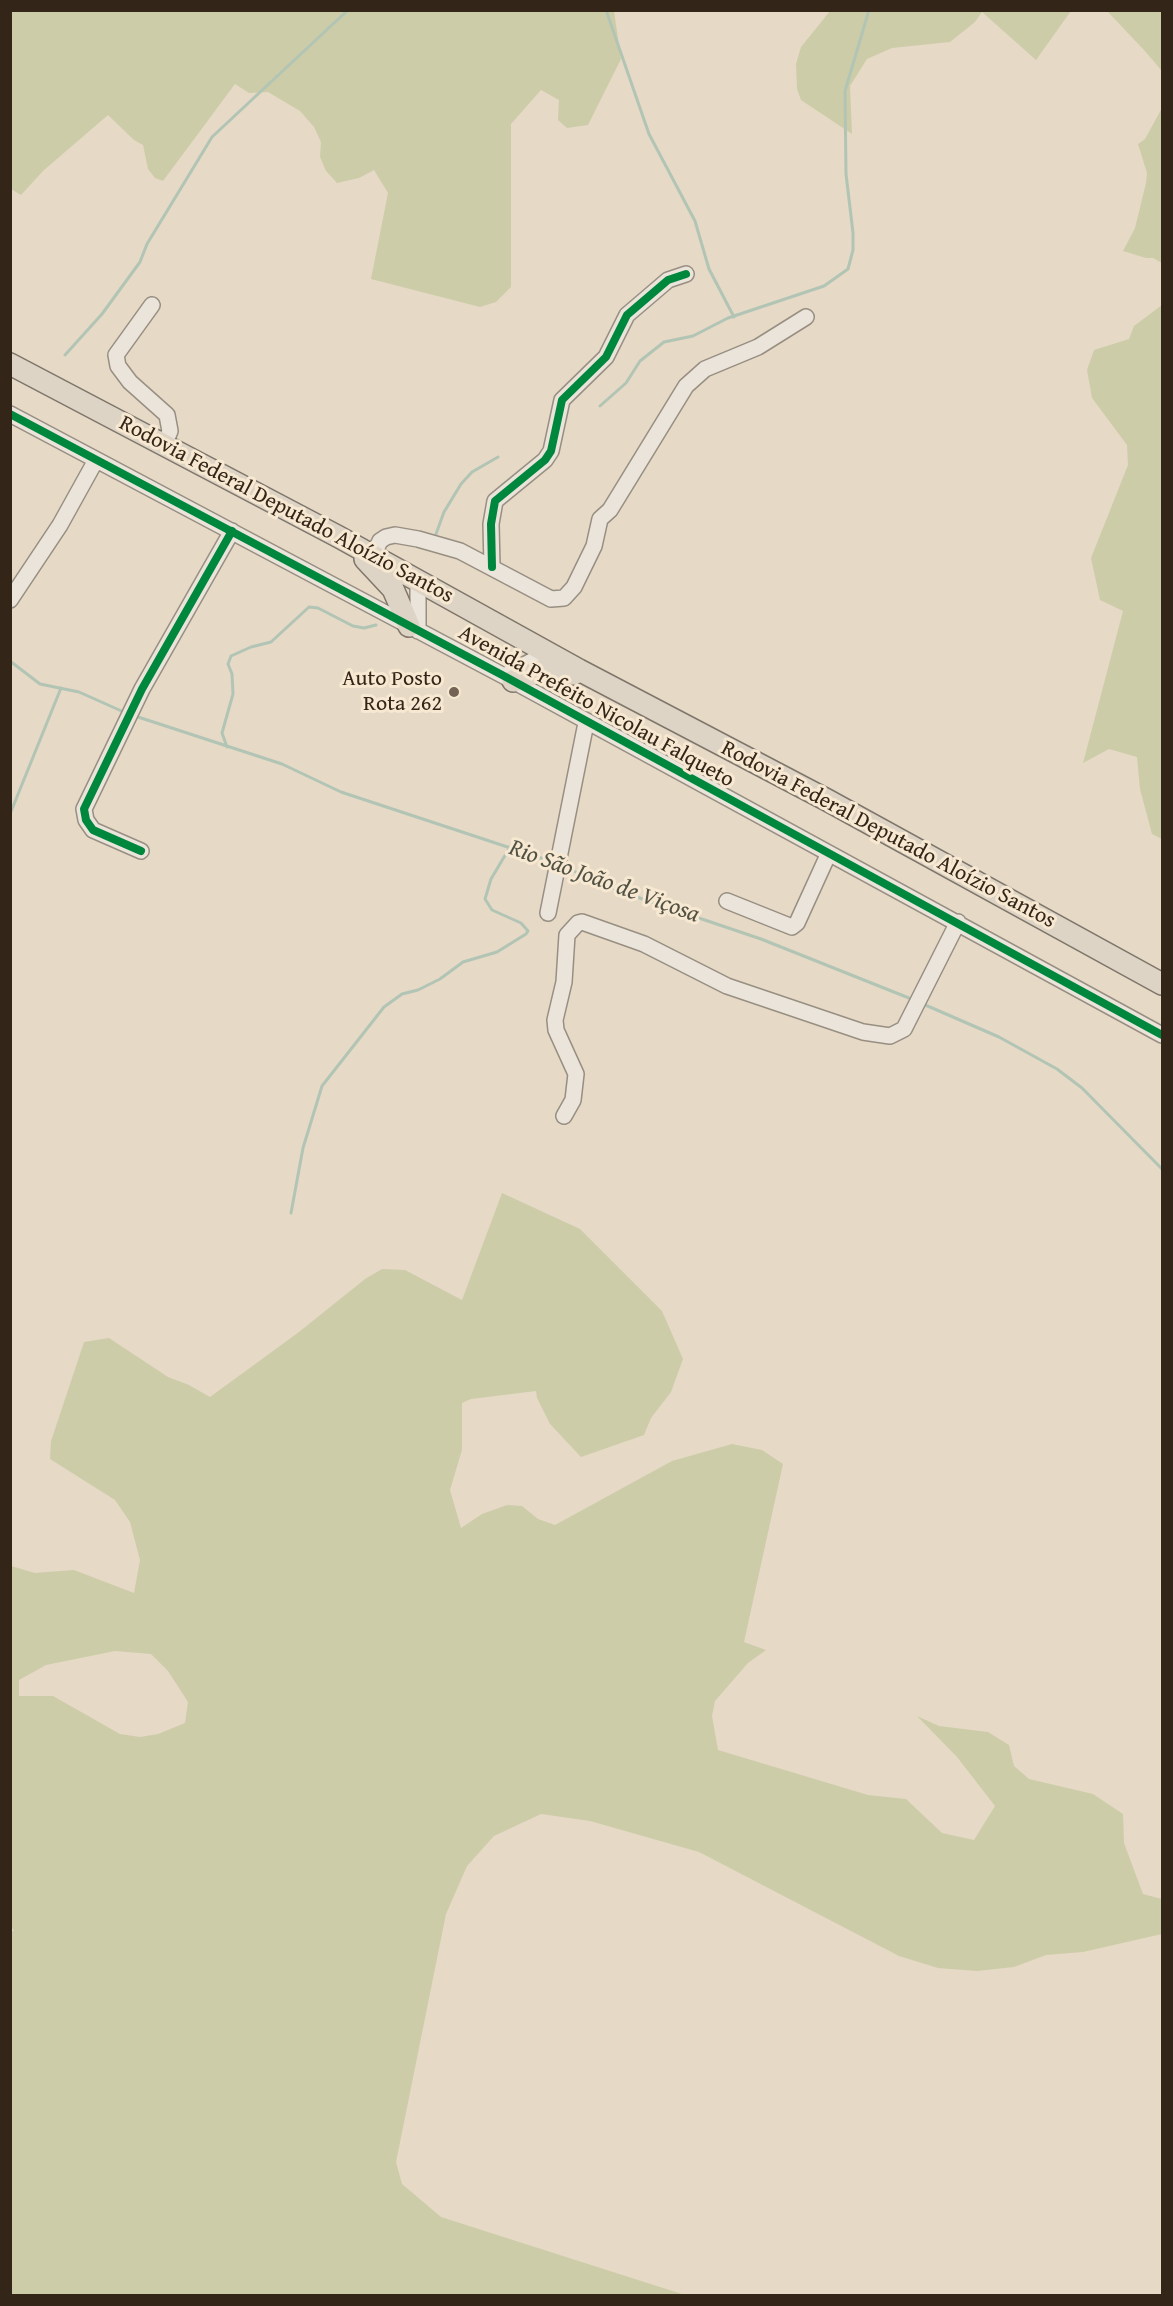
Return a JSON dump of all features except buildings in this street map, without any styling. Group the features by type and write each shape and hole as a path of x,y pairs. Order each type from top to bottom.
{"highway":[{"name":"Rodovia Federal Deputado Aloízio Santos","path":"10,364 339,537 620,692 827,800 1162,984"},
{"path":"339,537 381,573 393,589 414,629"},
{"path":"508,679 552,667 620,692"}],"street":[{"path":"492,567 491,524 495,501 544,460 551,451 562,400 606,357 627,315 668,280 686,274"},
{"path":"152,304 116,355 118,366 130,382 167,415 170,432 164,446"},
{"path":"373,556 380,541 395,535 460,551 551,599 569,595 594,546 600,519 610,510 686,386 705,369 758,347 806,317"},
{"name":"Avenida Prefeito Nicolau Falqueto","path":"10,414 508,679 1162,1035"},
{"path":"10,600 60,525 96,460"},
{"path":"141,851 93,830 86,820 84,809 171,634 232,531"},
{"path":"414,629 418,580"},
{"path":"508,679 548,652"},
{"path":"548,913 586,723"},
{"path":"726,901 792,927 797,923 828,855"},
{"path":"564,1116 573,1100 576,1074 556,1030 555,1020 564,982 567,935 578,923 582,922 644,944 727,986 863,1032 896,1035 904,1029 958,922"}],"green space":[{"path":"11,10 614,11 621,59 588,125 567,128 558,120 559,100 541,90 511,124 511,287 496,302 480,307 371,279 388,193 374,170 359,178 337,183 326,171 320,157 321,142 314,127 300,111 268,92 249,93 235,84 163,181 155,178 148,169 143,145 134,140 108,115 43,171 21,195 11,189"},
{"path":"830,11 1071,11 1036,60 982,12 975,22 950,42 892,48 867,59 850,86 852,134 801,100 797,89 796,64 801,47"},
{"path":"1107,11 1162,11 1162,71 1144,50"},
{"path":"1162,108 1162,263 1153,258 1123,251 1135,228 1146,183 1147,173 1138,144 1145,139"},
{"path":"1162,305 1162,839 1152,834 1140,789 1137,757 1109,749 1083,763 1123,611 1100,600 1091,558 1128,465 1127,445 1092,398 1087,370 1094,350 1129,339 1134,326"},
{"path":"502,1193 580,1229 662,1311 683,1359 671,1392 651,1418 644,1435 581,1457 550,1424 537,1398 536,1391 471,1399 462,1403 462,1450 450,1490 461,1528 482,1514 507,1505 522,1506 538,1519 555,1525 672,1461 732,1444 762,1450 783,1464 744,1642 766,1650 748,1663 715,1701 712,1716 718,1750 868,1795 906,1799 942,1833 974,1840 995,1806 957,1757 917,1716 939,1726 988,1732 1009,1745 1014,1766 1029,1779 1093,1794 1123,1814 1124,1843 1143,1894 1162,1899 1162,1934 1083,1952 1046,1955 1014,1967 977,1971 938,1968 899,1956 699,1852 590,1821 541,1814 494,1836 467,1866 446,1914 396,2162 402,2184 441,2217 685,2295 11,2295 10,1934 14,1930 10,1927 11,1566 35,1573 74,1570 134,1593 140,1560 130,1522 115,1500 50,1459 51,1441 84,1342 109,1338 168,1377 189,1385 210,1397 299,1332 365,1279 382,1269 405,1270 462,1300","holes":["115,1651 151,1654 168,1671 188,1702 185,1723 158,1734 140,1737 120,1734 53,1696 19,1696 19,1680 46,1665"]}],"waterway":[{"path":"65,355 102,314 140,262 147,244 212,137 348,10"},
{"path":"606,10 649,134 695,221 709,269 734,317"},
{"path":"600,406 626,383 640,361 664,342 693,336 728,318 824,286 848,269 853,250 853,233 846,174 845,91 869,10"},
{"path":"436,534 444,512 461,484 472,472 498,457"},
{"path":"227,747 222,733 233,694 232,674 228,664 231,656 251,647 271,642 309,607 318,608 353,626 364,628 376,625"},
{"name":"Rio São João de Viçosa","path":"10,661 40,684 79,692 126,713"},
{"path":"10,814 61,688"},
{"name":"Rio São João de Viçosa","path":"135,716 282,764 341,792 553,862"},
{"path":"291,1213 303,1148 322,1086 384,1007 402,994 418,990 440,979 463,962 497,952 528,931 521,923 492,910 485,899 491,879 510,847"},
{"name":"Rio São João de Viçosa","path":"562,866 619,891 761,939 914,1000"},
{"name":"Rio São João de Viçosa","path":"923,1004 999,1037 1057,1069 1082,1088 1162,1169"}],"cycle path":[{"path":"492,567 491,524 495,501 545,460 551,451 562,400 606,357 627,315 668,280 686,274"},
{"path":"10,414 504,676 1162,1035"},
{"path":"141,851 93,830 86,820 84,809 142,689 232,531"}],"place":[{"name":"Auto Posto Rota 262","path":"454,692"}]}
